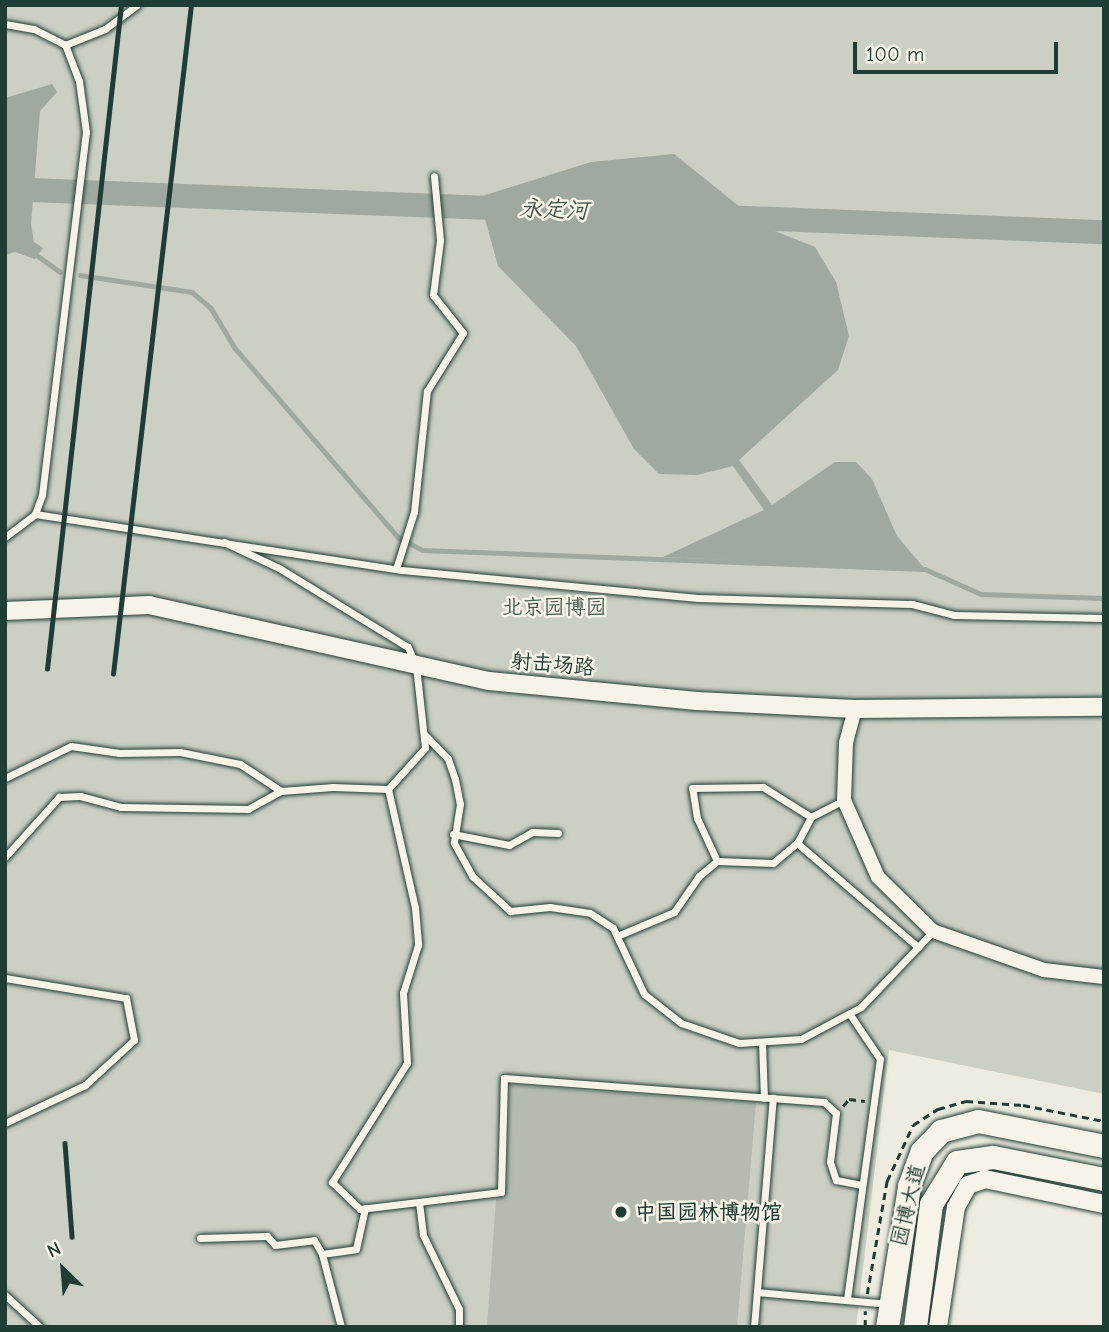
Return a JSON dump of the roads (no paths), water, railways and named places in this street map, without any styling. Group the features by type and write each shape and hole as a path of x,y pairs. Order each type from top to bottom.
{"main road":[{"name":"园博大道","path":"887,1315 909,1185 922,1151 941,1130 978,1121 1104,1146"},
{"path":"1034,1165 1027,1151 1030,1140 1045,1134"},
{"name":"园博大道","path":"915,1327 931,1204 947,1174 957,1162 993,1157 1104,1179"}],"street":[{"name":"射击场路","path":"5,611 149,605 416,666 517,684 697,701 855,709 1104,707"},
{"path":"855,709 846,743 844,800 878,877 933,931 1044,970 1104,977"},
{"path":"938,1327 956,1207 968,1185 985,1180 1104,1204"}],"lane":[{"path":"65,46 105,29 138,5"},
{"path":"5,24 34,29 65,46 79,80 86,132 42,495 35,514 5,537"},
{"path":"396,569 414,512 426,391 463,333 433,295 440,240 434,176"},
{"path":"35,514 396,569 698,598 912,604 954,615 1104,618"},
{"path":"224,542 279,568 408,647 416,666 425,748 388,789"},
{"path":"424,733 448,759 456,779 460,804 453,834 472,876 510,911 550,907 590,913 613,928 644,994 681,1023 739,1043 801,1039 861,1007 933,931"},
{"path":"5,778 71,746 119,753 180,752 240,764 281,791"},
{"path":"5,857 59,797 80,796 121,807 248,809 281,791 333,787 388,789"},
{"path":"717,861 697,818 692,788 756,790 762,787 811,817"},
{"path":"388,789 415,908 418,945 403,993 407,1063 332,1182 359,1209 501,1192 504,1078 824,1102 836,1113 830,1162 836,1180 862,1185"},
{"path":"617,936 674,912 699,877 717,861 773,863 797,843 811,817 844,800"},
{"path":"453,834 509,845 531,832 558,833"},
{"path":"797,843 918,947"},
{"path":"5,978 126,998 134,1040 85,1085 5,1123"},
{"path":"847,1299 880,1059 849,1013"},
{"path":"754,1327 768,1098 762,1042"},
{"path":"419,1202 423,1235 459,1309 459,1327"},
{"path":"322,1254 356,1249 365,1208"},
{"path":"200,1238 267,1236 275,1245 314,1240 322,1254 341,1327"},
{"path":"757,1292 847,1299 887,1315"},
{"path":"5,1295 40,1327"}],"water":[{"path":"52,84 57,92 40,111 31,224 34,242 43,248 35,259 15,252 5,255 5,98"},
{"path":"674,154 765,227 815,247 836,282 849,336 838,370 739,460 772,505 835,462 856,462 872,479 897,536 925,569 663,557 764,510 733,466 697,475 659,474 634,449 576,346 498,266 479,197 591,162"}],"waterway":[{"name":"永定河","path":"5,189 515,209"},
{"name":"永定河","path":"723,217 1104,232"},
{"path":"34,253 60,272"},
{"path":"80,275 192,292 211,308 235,348 398,537 422,550 925,569 981,594 1104,598"}],"railway":[{"path":"47,669 121,5"},
{"path":"113,674 191,5"},
{"path":"65,1143 72,1237"}],"place":[{"name":"中国园林博物馆","path":"621,1212"}],"park label":[{"name":"北京园博园","path":"554,607"}]}
